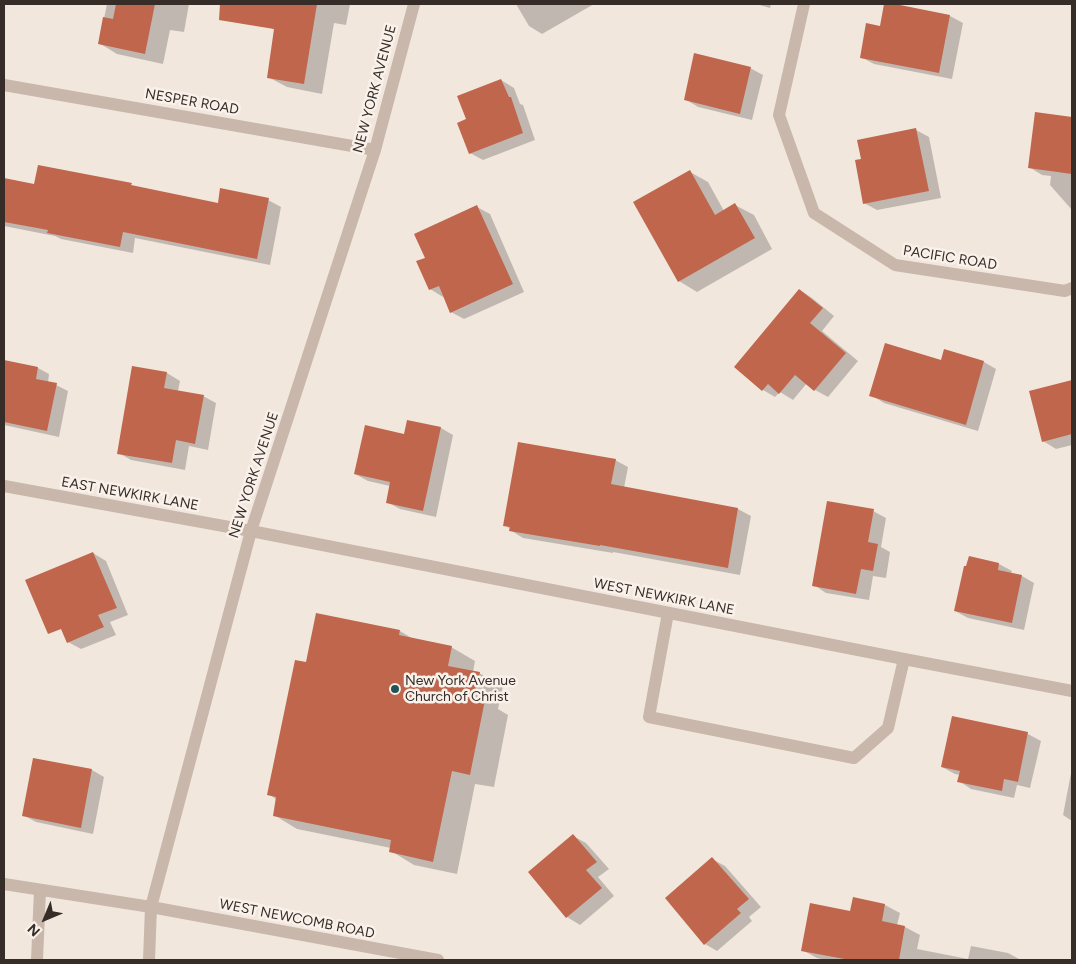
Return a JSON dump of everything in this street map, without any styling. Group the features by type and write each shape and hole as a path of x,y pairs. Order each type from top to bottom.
{"street":[{"name":"NEW YORK AVENUE","path":"149,960 151,907 251,531 375,150 414,4"},
{"name":"PACIFIC ROAD","path":"804,4 780,115 814,213 895,265 1065,291 1072,288"},
{"name":"NESPER ROAD","path":"4,85 375,150"},
{"name":"EAST NEWKIRK LANE","path":"4,486 251,531"},
{"name":"WEST NEWKIRK LANE","path":"251,531 1072,691"},
{"path":"668,613 649,716 854,758 888,728 904,659"},
{"name":"WEST NEWCOMB ROAD","path":"4,884 151,907 438,960"},
{"path":"37,960 40,890"}],"building":[{"path":"116,4 155,4 145,54 98,44 103,17 113,19"},
{"path":"220,4 317,4 304,84 267,78 274,29 219,20"},
{"path":"884,4 895,4 950,15 939,73 860,58 866,23 880,26"},
{"path":"694,53 751,67 740,114 684,100"},
{"path":"501,79 509,97 511,97 523,133 469,154 457,123 466,119 457,96"},
{"path":"1035,112 1072,117 1072,174 1028,168"},
{"path":"916,128 929,191 863,204 855,160 861,159 857,140"},
{"path":"38,165 132,183 131,185 218,203 220,188 269,198 257,259 123,232 120,247 47,233 48,230 4,222 4,178 34,184"},
{"path":"690,170 715,215 735,203 755,238 678,282 633,202"},
{"path":"477,205 513,284 450,313 439,286 429,290 416,261 425,258 414,234"},
{"path":"799,289 823,308 810,323 846,353 814,391 795,375 779,394 768,384 762,391 734,367"},
{"path":"885,343 941,360 944,349 984,361 966,425 869,396"},
{"path":"4,360 38,367 36,379 57,383 47,431 4,422"},
{"path":"132,366 167,372 164,388 204,395 195,444 176,440 172,463 117,454"},
{"path":"1072,380 1072,434 1042,442 1029,391"},
{"path":"407,420 441,427 423,511 386,503 390,482 354,474 365,425 404,434"},
{"path":"518,442 616,459 611,484 738,508 728,568 509,531 510,527 503,526"},
{"path":"827,501 874,509 868,542 878,544 873,571 861,569 856,594 812,586"},
{"path":"93,552 117,608 98,615 104,627 67,643 61,629 48,634 25,580"},
{"path":"969,556 999,563 998,570 1022,575 1012,623 954,611 964,566 966,566"},
{"path":"316,613 400,630 399,635 452,646 448,666 480,672 474,698 485,700 470,775 452,771 433,862 389,852 391,840 273,816 276,797 267,795 295,660 306,662"},
{"path":"952,716 1028,732 1018,782 1004,779 1002,791 957,782 960,771 941,767"},
{"path":"33,758 92,769 81,828 22,816"},
{"path":"573,834 597,862 586,870 602,888 566,918 528,872"},
{"path":"712,857 749,899 737,909 741,913 704,945 665,898"},
{"path":"853,897 885,904 882,921 905,926 899,960 850,960 801,951 810,903 850,911"}],"place":[{"name":"New York Avenue Church of Christ","path":"395,689"}]}
